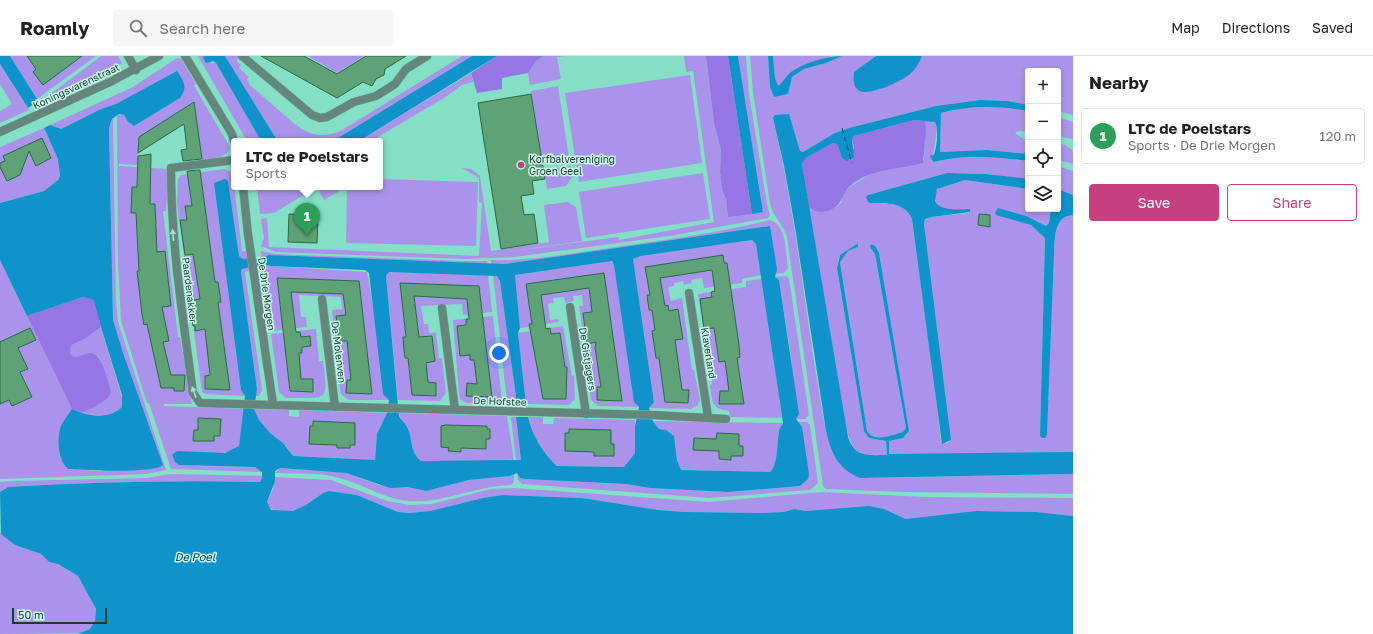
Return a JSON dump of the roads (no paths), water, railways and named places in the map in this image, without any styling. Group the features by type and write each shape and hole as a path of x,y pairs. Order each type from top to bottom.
{"street":[{"path":"128,56 136,70"},
{"name":"Koningsvarenstraat","path":"0,132 136,70 159,56"},
{"path":"185,56 233,138"},
{"path":"242,56 312,115 320,118 331,115 354,102 370,98 382,92 395,84 406,69 426,56"},
{"name":"Paardenakker","path":"231,160 171,168 171,214 193,393 200,403 272,404"},
{"name":"De Drie Morgen","path":"243,190 272,404"},
{"name":"Klaverland","path":"689,293 708,417"},
{"name":"De Molenven","path":"322,299 335,407"},
{"name":"De Gistjagers","path":"570,307 586,414"},
{"path":"442,308 455,410"},
{"name":"De Hofstee","path":"272,404 586,414 631,414 726,419"}],"water":[{"path":"0,56 10,56 37,99 37,102 28,108 0,64"},
{"path":"204,56 225,56 276,138 259,138 216,63 213,61 206,63 203,58"},
{"path":"472,56 497,56 364,138 338,138"},
{"path":"728,56 738,56 763,212 752,214"},
{"path":"768,56 773,56 775,78 778,86 791,72 802,66 822,59 842,56 826,63 804,69 792,77 788,94 774,97 770,87"},
{"path":"876,56 922,56 914,70 900,80 878,90 865,92 860,91 855,86 854,72"},
{"path":"177,71 184,84 184,91 180,98 134,126 128,122 124,115 119,114 112,119 109,128 113,320 124,356 163,465 147,470 103,471 68,469 60,456 59,434 61,426 72,409 97,416 110,414 122,407 122,395 94,300 83,297 27,316 0,260 0,203 44,191 58,180 60,176 58,159 44,128 50,125 61,129 101,109 116,104"},
{"path":"980,100 1008,101 1025,104 1025,111 984,107 952,110 941,113 940,152 987,150 1025,154 1025,161 992,157 969,157 945,159 933,162 930,156 934,155 937,143 937,130 935,122 914,120 854,136 852,139 854,157 847,161 842,158 837,144 833,143 806,158 802,164 848,437 855,449 863,454 887,455 886,441 869,438 864,431 837,268 840,255 857,244 858,247 848,251 840,262 867,431 874,437 884,437 903,432 906,428 875,254 870,247 871,244 875,246 879,253 909,431 903,438 889,441 889,454 1073,452 1073,474 860,478 846,470 841,465 830,446 826,431 795,227 784,166 773,118 775,115 789,114 800,151 803,152 835,133 849,128 936,106"},
{"path":"947,173 985,174 1025,178 1025,189 965,180 937,189 935,201 938,205 946,208 970,209 970,212 925,219 924,224 951,440 942,444 912,219 909,213 900,206 868,202 866,197 868,195"},
{"name":"De Poel","path":"225,179 228,181 239,256 243,259 262,258 269,255 505,264 770,226 777,269 775,277 779,280 799,414 796,419 802,427 809,474 808,479 800,486 728,492 650,488 626,484 525,479 520,478 517,473 510,476 469,480 426,491 408,487 390,488 346,473 280,468 275,471 275,481 267,502 271,510 293,511 329,491 357,495 398,512 409,513 430,511 502,495 582,498 658,510 684,512 762,513 784,512 794,509 806,511 869,506 884,509 906,519 976,511 1036,512 1073,516 1073,634 78,634 90,629 95,621 96,609 78,576 58,564 49,562 41,554 15,545 1,534 0,492 8,487 40,485 166,481 260,482 262,478 262,472 255,467 179,465 175,462 172,455 177,451 225,453 239,446 245,396 241,390 214,183","holes":["752,240 756,244 783,423 779,430 777,453 773,469 770,472 681,470 677,460 674,436 666,430 659,429 653,421 649,408 654,402 633,259 641,256","612,261 614,265 634,402 639,407 635,426 635,453 624,467 557,466 547,456 539,444 528,417 516,417 521,460 421,461 417,458 412,446 410,433 399,416 386,276 389,272 497,276 500,281 517,404 526,404 518,333 520,328 515,275","263,264 271,266 365,270 369,273 383,394 389,400 387,413 377,434 375,460 293,456 283,443 270,433 259,420 254,409 257,389 241,272 242,269"]},
{"path":"1061,190 1073,195 1073,215 1066,216 1058,224 1055,236 1047,435 1045,438 1042,438 1040,436 1045,238 1031,225 996,215 995,213 998,208 1026,216 1046,226 1049,223 1051,212 1061,212"}],"place":[{"name":"Korfbalvereniging Groen Geel","path":"521,165"},
{"name":"LTC de Poelstars","path":"307,236"}]}
